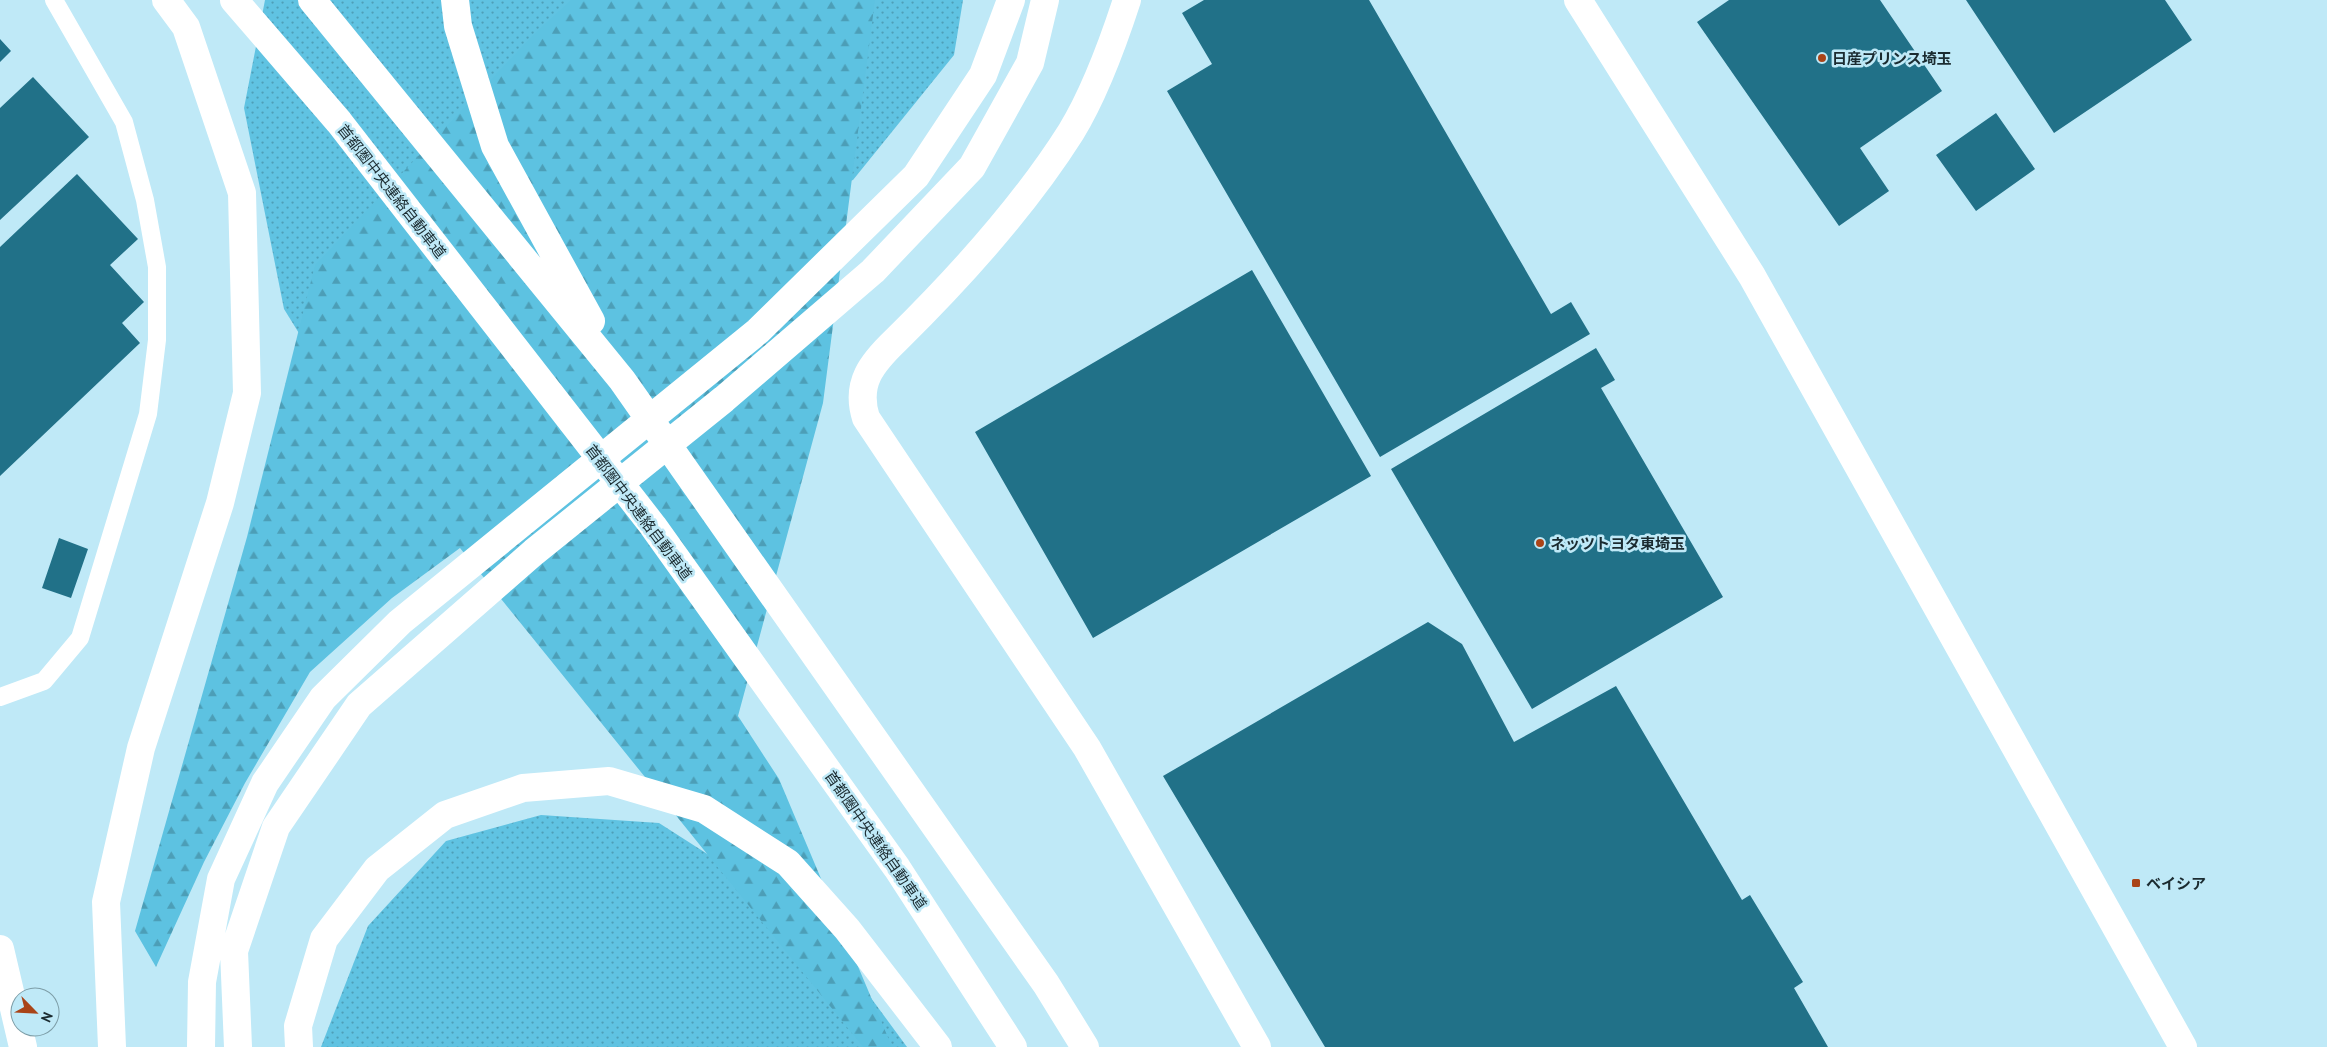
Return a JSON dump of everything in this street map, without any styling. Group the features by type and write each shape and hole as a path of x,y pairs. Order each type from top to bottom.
{"main road":[{"path":"112,1047 106,902 141,748 220,503 247,393 242,193 186,27 166,0"},
{"name":"首都圏中央連絡自動車道","path":"234,0 338,122 653,526 897,868 1013,1047"},
{"path":"312,0 622,380 1046,984 1085,1047"},
{"path":"456,0 458,26 495,146 622,380"},
{"path":"201,1047 202,982 221,878 265,783 323,698 400,622 758,331 916,176 983,75 1011,0"},
{"path":"238,1047 234,951 276,827 360,705 534,552 724,400 873,271 972,167 1030,63 1045,0"},
{"path":"1127,0 1111,50 1071,131 1029,190 983,246 932,305 876,359 864,383 860,402 866,418 1087,748 1257,1047"},
{"path":"1578,0 1752,276 2183,1047"},
{"path":"299,1047 298,1026 324,939 378,869 445,815 523,788 609,781 704,809 788,863 847,929 938,1047"},
{"path":"0,949 23,1047"}],"lane":[{"path":"0,697 44,680 80,638 148,414 157,340 157,267 145,200 124,122 54,0"}],"shaded area":[{"path":"265,0 963,0 954,55 853,180 323,372 284,309 244,108"},
{"path":"541,815 659,823 765,891 860,983 907,1047 321,1047 368,926 446,841"}],"green space":[{"path":"571,0 875,0 823,403 738,716 779,779 892,1047 863,1047 460,548 392,598 310,672 245,783 204,862 156,967 135,931 247,537 315,265 535,33"}],"building":[{"path":"1204,0 1369,0 1551,314 1571,302 1590,334 1380,457 1167,91 1212,64 1182,13"},
{"path":"1729,0 1880,0 1942,91 1860,148 1889,191 1839,226 1697,22"},
{"path":"1966,0 2165,0 2192,40 2054,133"},
{"path":"0,39 11,51 0,62"},
{"path":"33,77 89,137 0,220 0,108"},
{"path":"1996,113 2035,169 1976,211 1936,155"},
{"path":"77,174 138,239 110,265 144,302 122,323 140,343 0,476 0,247"},
{"path":"1252,270 1371,476 1093,638 975,432"},
{"path":"1596,348 1615,380 1601,388 1723,597 1532,709 1391,469"},
{"path":"59,538 88,549 71,598 42,588"},
{"path":"1428,622 1462,644 1514,742 1616,686 1742,900 1750,895 1803,982 1794,988 1828,1047 1325,1047 1163,776"}],"place":[{"name":"日産プリンス埼玉","path":"1822,58"},
{"name":"ネッツトヨタ東埼玉","path":"1540,543"},
{"name":"ベイシア","path":"2136,883"}]}
